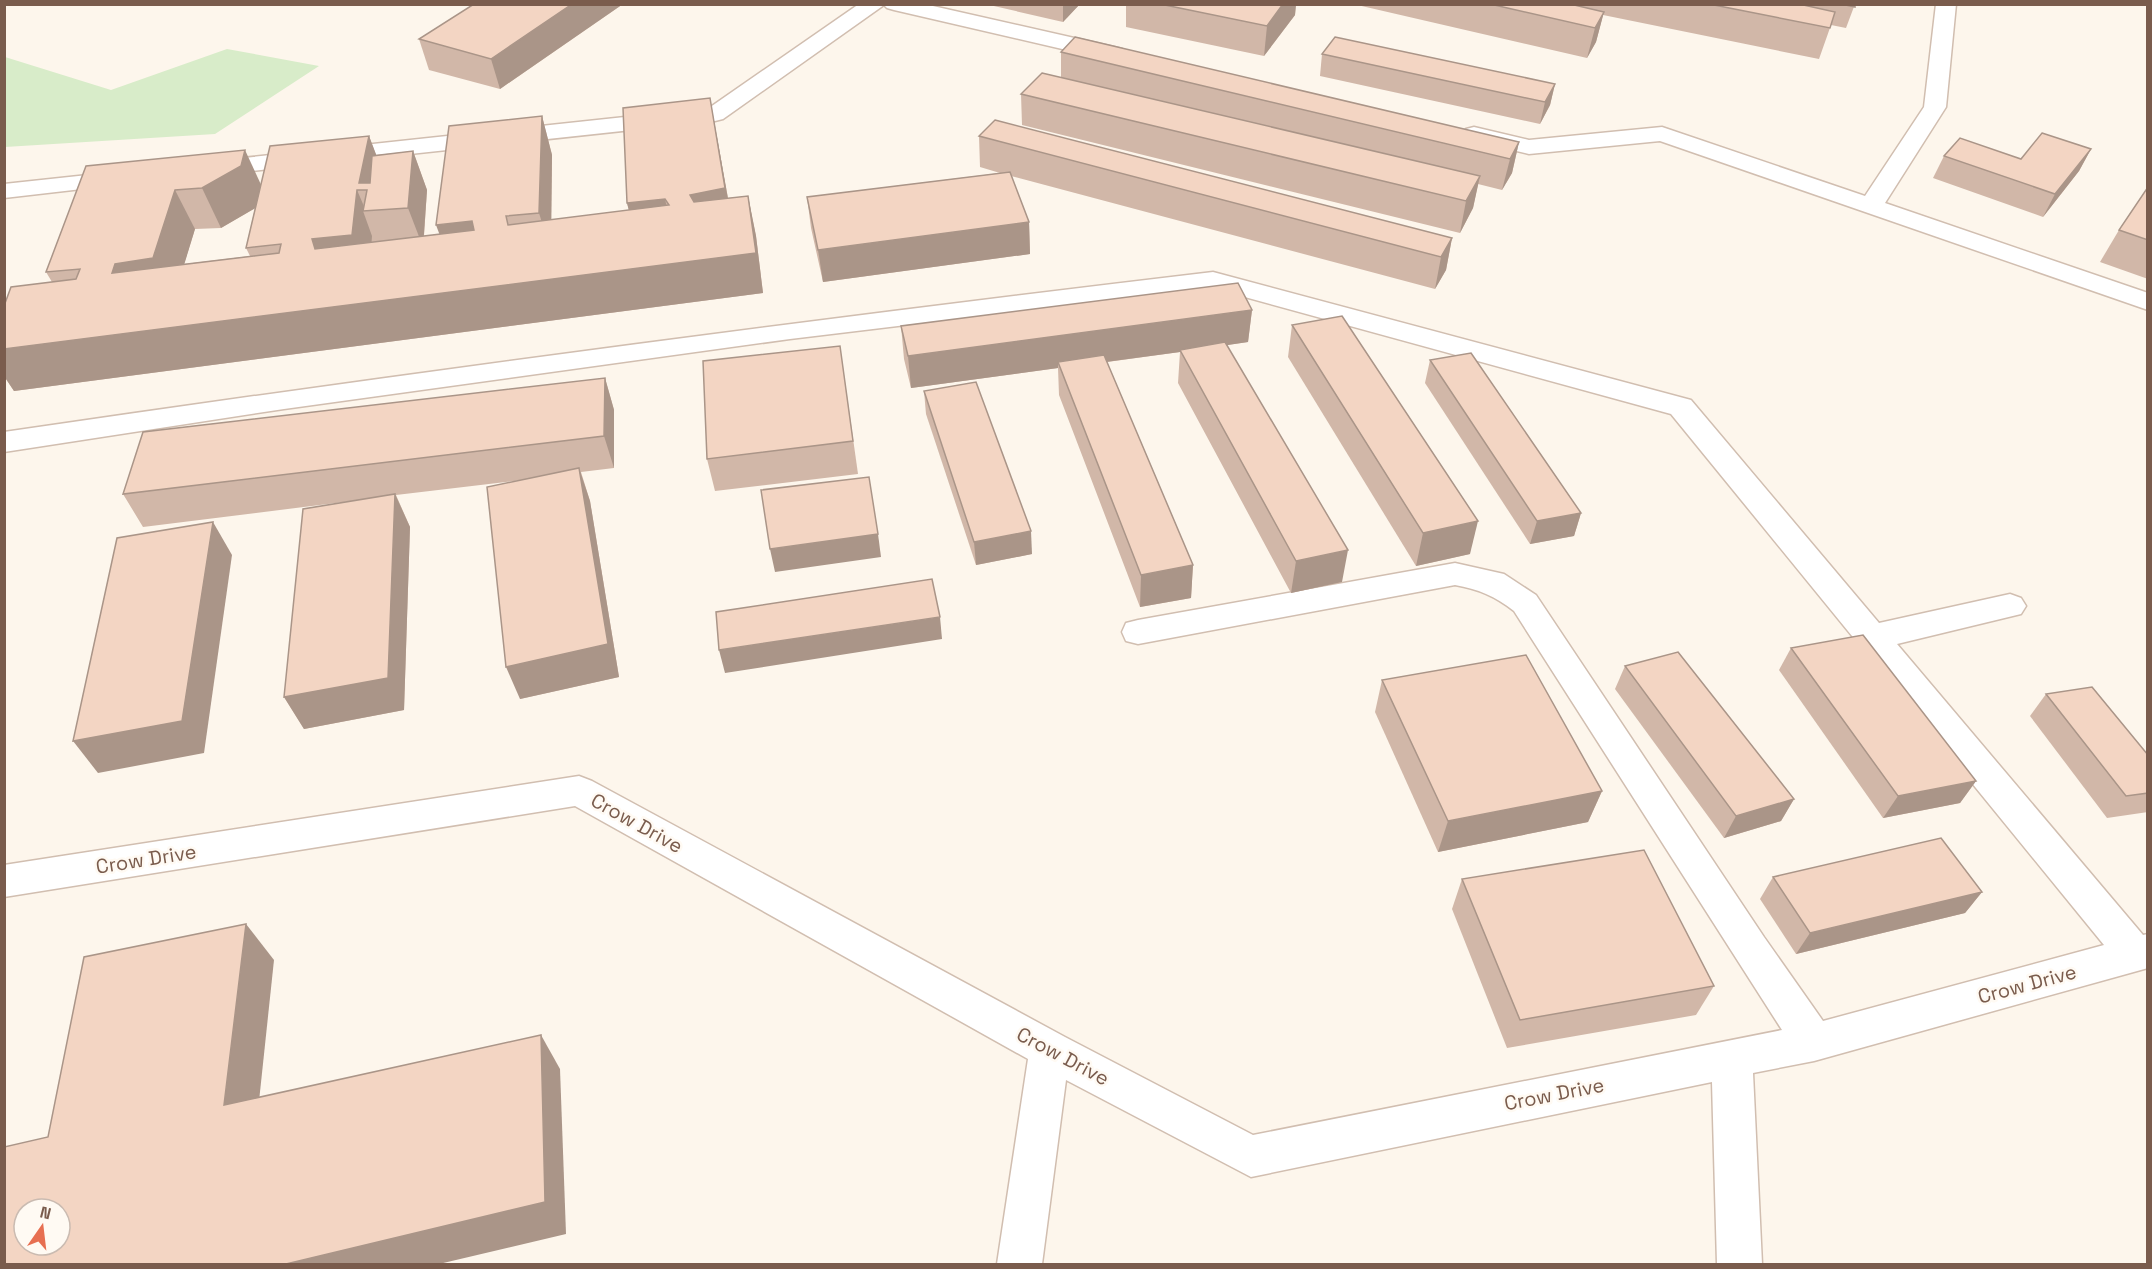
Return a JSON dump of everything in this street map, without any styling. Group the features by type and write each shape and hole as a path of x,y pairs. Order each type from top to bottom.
{"lane":[{"path":"182,172 716,114 874,4"},
{"path":"894,4 1137,59"},
{"path":"1871,206 1935,107 1946,4"},
{"path":"1448,129 1529,147 1662,134 2148,302"},
{"path":"4,191 147,176"},
{"path":"4,442 272,402 778,333 1213,280 1682,407 1872,637 2141,953"},
{"path":"1138,632 1455,574 1492,581 1512,592 1525,603 1750,949 1815,1042"},
{"path":"1872,637 2010,606"},
{"name":"Crow Drive","path":"4,881 579,791 1050,1050 1251,1156 1815,1042 2141,953"},
{"path":"1019,1264 1050,1050"},
{"path":"1732,1058 1740,1264"}],"green space":[{"path":"227,49 319,66 215,134 5,147 5,57 111,90"}],"building":[{"path":"474,4 572,4 491,59 419,39"},
{"path":"1160,4 1283,4 1267,26"},
{"path":"1490,4 1570,4 1604,12 1595,28"},
{"path":"1709,4 1799,4 1835,12 1830,28"},
{"path":"1075,37 1519,142 1510,159 1061,52"},
{"path":"1335,37 1555,84 1545,102 1322,54"},
{"path":"1042,73 1480,176 1466,201 1021,94"},
{"path":"710,98 725,188 690,195 694,202 748,196 756,253 4,349 4,306 11,287 76,279 80,269 46,272 86,166 245,150 241,166 202,188 175,190 153,258 115,264 112,273 279,253 281,244 246,248 270,146 369,136 359,183 370,183 372,156 413,151 408,208 363,211 367,190 357,190 352,235 312,239 315,249 474,230 472,221 436,225 449,126 542,116 539,213 506,216 508,225 669,205 665,199 627,203 623,108"},
{"path":"995,120 1452,238 1441,257 979,136"},
{"path":"2042,133 2091,149 2055,194 1944,156 1960,138 2021,159"},
{"path":"1010,172 1029,222 818,250 807,197"},
{"path":"2148,187 2148,240 2119,230"},
{"path":"1238,283 1252,310 908,356 901,326"},
{"path":"1342,316 1478,521 1423,533 1292,325"},
{"path":"1225,342 1348,550 1296,561 1180,350"},
{"path":"840,346 853,441 707,459 703,361"},
{"path":"1471,353 1581,513 1537,521 1430,360"},
{"path":"1104,355 1193,565 1141,575 1058,362"},
{"path":"605,378 604,436 123,494 143,432"},
{"path":"976,382 1031,531 974,542 924,391"},
{"path":"579,468 608,644 506,667 487,487"},
{"path":"869,477 878,534 770,549 761,490"},
{"path":"395,494 388,678 284,697 303,509"},
{"path":"213,522 182,721 73,741 117,538"},
{"path":"932,579 940,617 719,650 716,612"},
{"path":"1863,635 1976,781 1898,796 1791,648"},
{"path":"1678,652 1794,799 1736,816 1625,666"},
{"path":"1526,655 1602,791 1448,821 1382,680"},
{"path":"2092,687 2148,755 2148,793 2126,796 2046,694"},
{"path":"1941,838 1982,892 1810,933 1773,877"},
{"path":"1644,850 1714,986 1520,1020 1462,879"},
{"path":"246,924 224,1105 541,1035 545,1202 286,1264 4,1264 4,1147 48,1137 84,957"}]}
